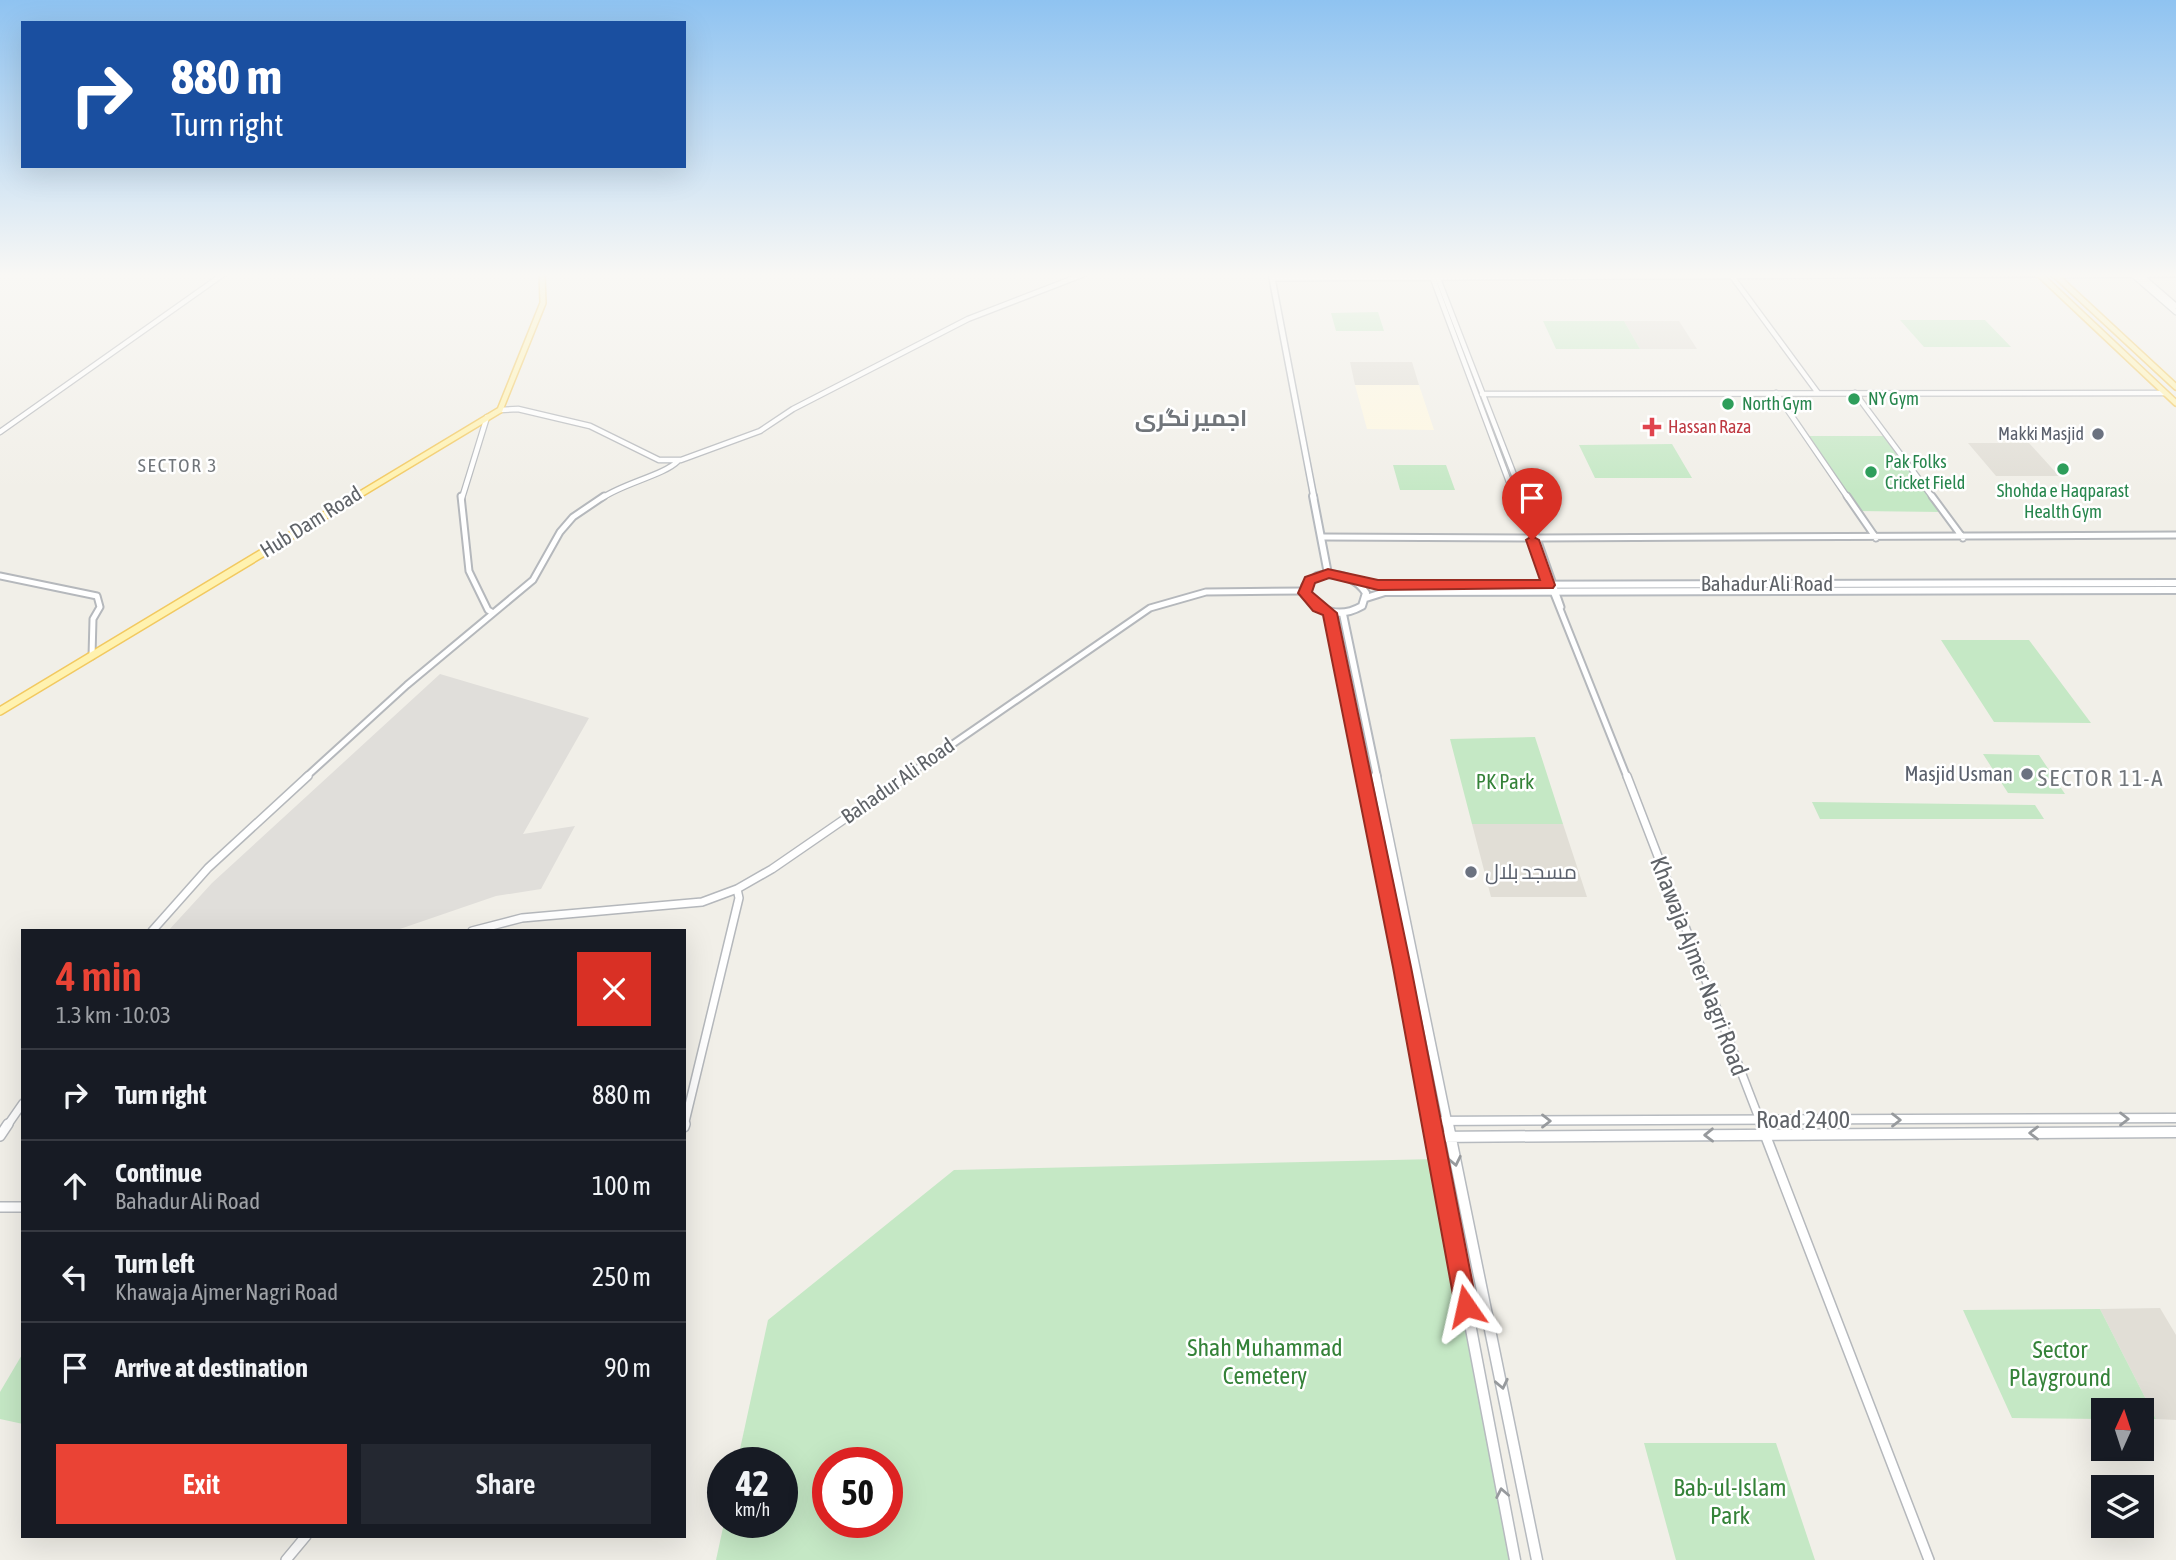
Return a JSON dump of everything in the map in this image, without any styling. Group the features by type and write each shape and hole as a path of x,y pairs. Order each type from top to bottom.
{"main road":[{"path":"500,410 525,346"},
{"path":"1285,346 1328,574"},
{"path":"2115,346 2176,403"},
{"path":"2117,346 2147,372 2155,373 2129,346"},
{"path":"2131,346 2176,387"},
{"name":"Hub Dam Road","path":"0,711 358,492 500,410"},
{"path":"1328,574 1349,577 1358,582 1366,598 1362,606 1356,611 1330,613 1310,601 1305,591 1310,580 1328,574"},
{"name":"Bahadur Ali Road","path":"1358,582 1553,588 2176,590"},
{"path":"1952,582 1958,590"},
{"name":"Bahadur Ali Road","path":"1366,598 1385,592 1553,588 1952,582 2176,583"},
{"path":"1330,613 1402,967 1429,1121 1515,1560"},
{"path":"1342,614 1536,1560"},
{"name":"Road 2400","path":"1429,1121 2176,1118"},
{"name":"Road 2400","path":"1433,1137 2176,1132"}],"street":[{"path":"0,432 122,346"},
{"path":"500,410 518,409 590,426 607,432 659,460 678,461 760,431 793,409 916,346"},
{"name":"Khawaja Ajmer Nagri Road","path":"1461,346 1929,1560"},
{"path":"1783,346 1818,393"},
{"name":"Khawaja Ajmer Nagri Road","path":"1476,385 1482,394 1486,412"},
{"path":"1776,393 1875,538"},
{"path":"1855,393 1962,538"},
{"path":"1482,394 2165,393"},
{"path":"487,417 461,493 469,571 472,582 493,613"},
{"path":"154,929 208,868 407,685 533,580 560,532 573,516 622,486 652,472 668,471 678,461"},
{"path":"1323,537 2176,537"},
{"name":"Khawaja Ajmer Nagri Road","path":"1537,539 1553,588"},
{"path":"0,576 89,592 97,596 100,607 93,619 92,656"},
{"name":"Bahadur Ali Road","path":"480,929 522,919 702,902 737,889 772,869 1150,608 1181,596 1208,591 1305,591"},
{"path":"686,1119 738,898 737,889"},
{"path":"0,1136 21,1106"},
{"path":"0,1207 21,1207"},
{"path":"286,1560 304,1538"}],"shaded area":[{"path":"1638,346 1695,346 1697,349 1640,349"},
{"path":"1350,362 1412,362 1419,385 1355,385"},
{"path":"1355,385 1419,385 1434,430 1367,429"},
{"path":"1968,443 2029,443 2059,476 1996,476"},
{"path":"440,674 589,718 523,834 575,826 541,889 496,896 400,929 170,929 212,883"},
{"path":"1472,824 1563,824 1587,897 1491,897"},
{"path":"2160,1308 2176,1335 2176,1420 2156,1419 2154,1398 2145,1398 2100,1309"}],"green space":[{"path":"1555,346 1638,346 1640,349 1556,349"},
{"path":"1923,346 2011,347 1924,347"},
{"name":"Pak Folks Cricket Field","path":"1805,436 1887,436 1943,512 1857,511"},
{"path":"1672,444 1692,478 1595,478 1579,445"},
{"path":"1393,465 1446,465 1455,490 1400,490"},
{"path":"1941,640 2029,640 2091,723 1994,722"},
{"name":"PK Park","path":"1535,737 1563,824 1472,824 1450,739"},
{"name":"Masjid Usman","path":"1983,754 2039,755 2065,794 2008,793"},
{"path":"1812,802 2035,805 2044,819 1820,819"},
{"name":"Shah Muhammad Cemetery","path":"1437,1159 1516,1560 716,1560 721,1538 798,1538 798,1447 740,1447 768,1320 954,1170"},
{"name":"Sector Playground","path":"2100,1309 2145,1398 2091,1398 2091,1419 2012,1418 1963,1310"},
{"path":"21,1356 21,1424 0,1419 0,1392"},
{"name":"Bab-ul-Islam Park","path":"1644,1443 1776,1443 1815,1560 1676,1560"}],"place":[{"name":"NY Gym","path":"1854,399"},
{"name":"North Gym","path":"1728,404"},
{"name":"Hassan Raza","path":"1652,427"},
{"name":"Makki Masjid","path":"2098,434"},
{"name":"Shohda e Haqparast Health Gym","path":"2063,469"},
{"name":"Pak Folks Cricket Field","path":"1871,472"},
{"name":"Masjid Usman","path":"2027,774"},
{"name":"مسجد بلال","path":"1471,872"}],"district":[{"name":"اجمیر نگری","path":"1191,418"},
{"name":"SECTOR 3","path":"178,465"},
{"name":"SECTOR 11-A","path":"2101,778"}],"route":[{"path":"1466,1306 1402,967 1330,613 1310,601 1304,593 1310,580 1328,574 1339,574 1358,582 1378,585 1548,585 1532,540"}]}
